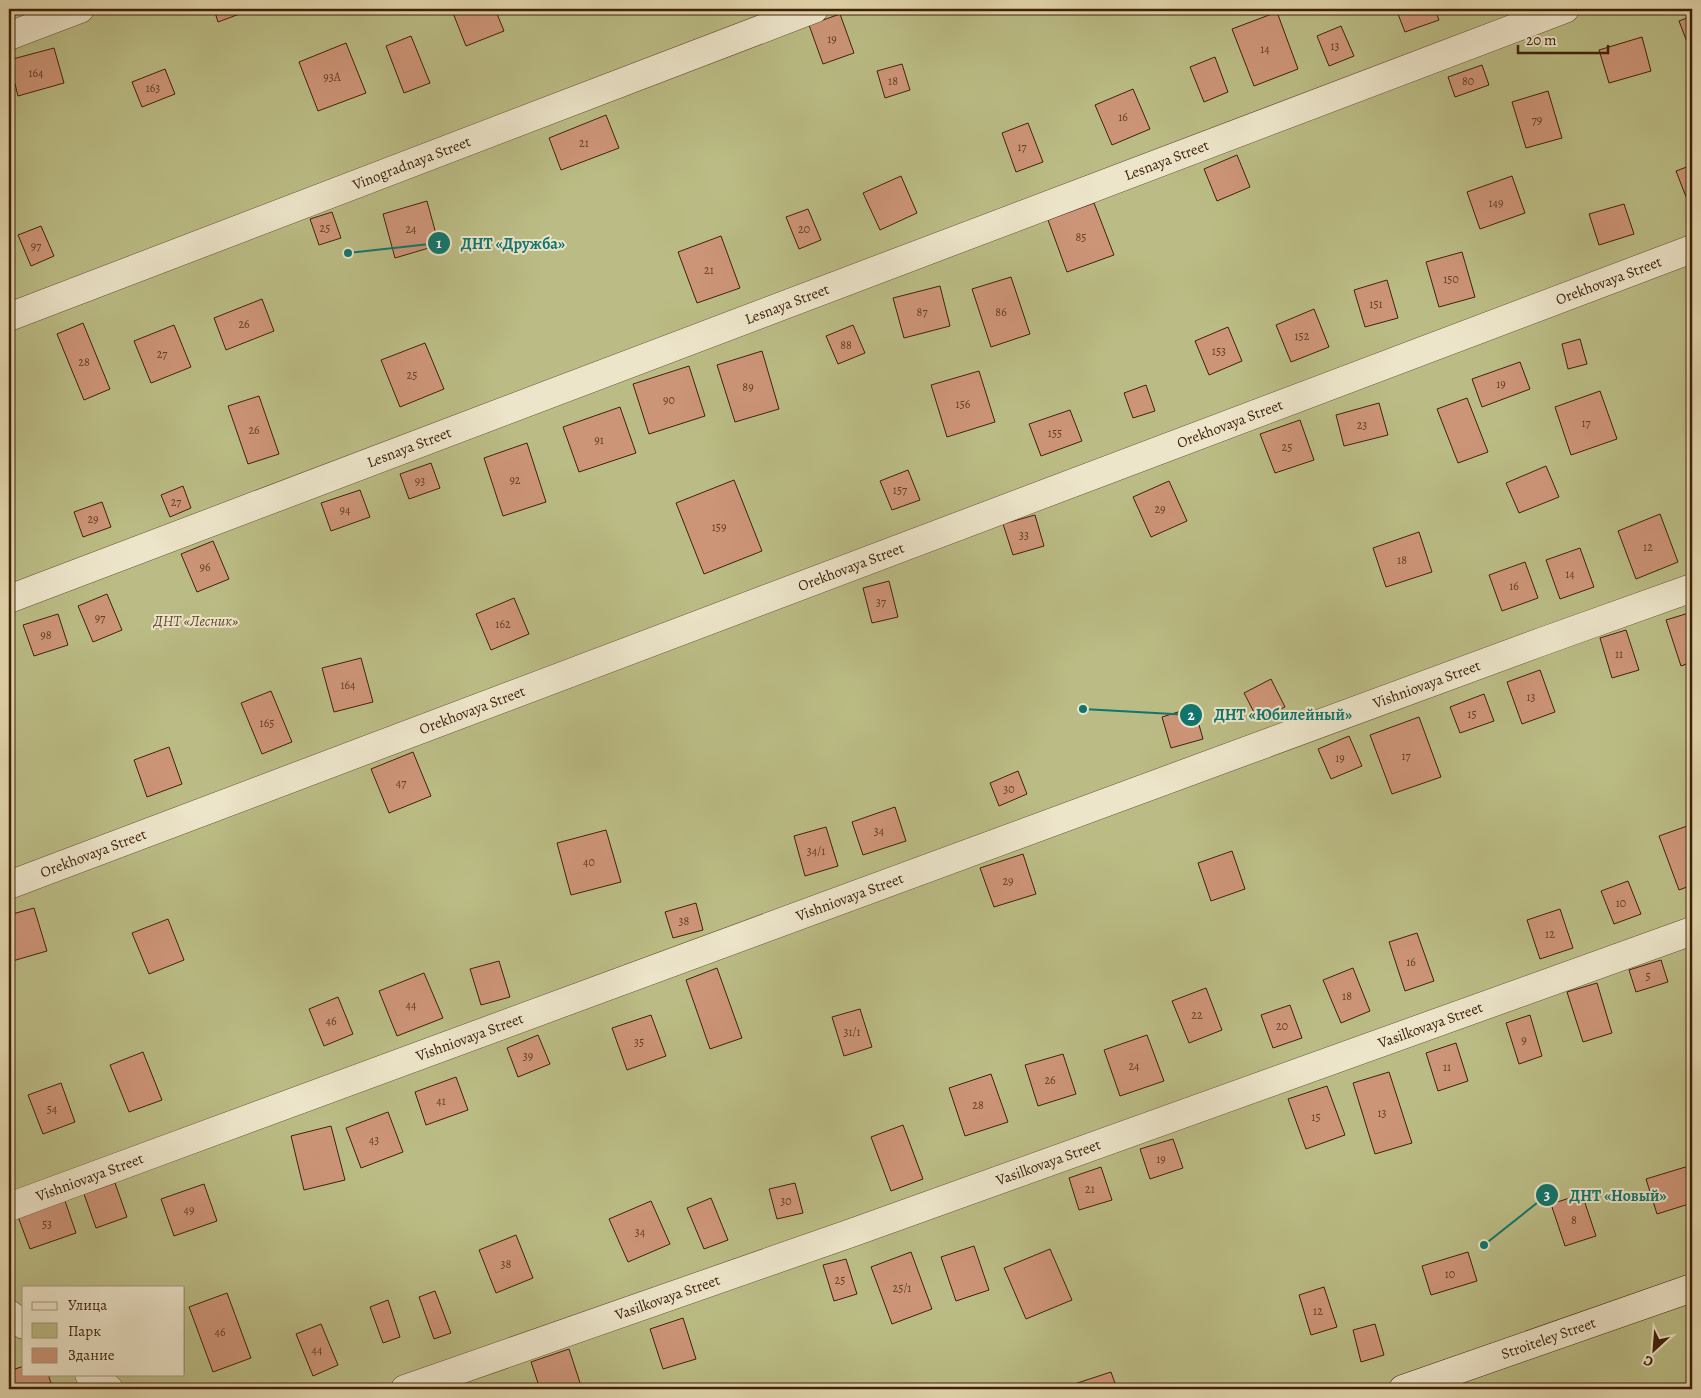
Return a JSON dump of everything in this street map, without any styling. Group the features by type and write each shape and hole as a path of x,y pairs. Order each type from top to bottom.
{"street":[{"path":"9,36 80,9"},
{"name":"Vinogradnaya Street","path":"9,317 814,9"},
{"name":"Lesnaya Street","path":"9,599 1565,9"},
{"name":"Orekhovaya Street","path":"9,885 1692,249"},
{"name":"Vishniovaya Street","path":"9,1207 1532,645 1692,588"},
{"name":"Vasilkovaya Street","path":"405,1389 854,1232 1692,931"},
{"name":"Stroiteley Street","path":"1403,1389 1692,1288"},
{"path":"9,1314 22,1324"},
{"path":"92,1376 109,1389"}],"green space":[{"name":"ДНТ «Лесник»","path":"9,9 1692,9 1692,1389 9,1389"}],"building":[{"path":"214,9 244,9 245,12 218,22"},
{"path":"465,9 495,9 504,31 466,46 453,13"},
{"path":"1396,9 1435,9 1439,20 1405,32"},
{"path":"1277,12 1298,69 1254,86 1232,29"},
{"path":"840,14 854,53 823,64 809,25"},
{"path":"1692,16 1692,55 1679,21"},
{"path":"1341,26 1354,56 1329,66 1317,36"},
{"path":"411,36 430,83 404,93 386,46"},
{"path":"1642,37 1651,71 1609,83 1599,50"},
{"path":"346,43 366,93 318,111 299,62"},
{"path":"54,48 64,83 18,96 9,60"},
{"path":"1215,57 1228,92 1204,102 1190,67"},
{"path":"902,64 910,90 885,98 877,71"},
{"path":"1482,65 1489,85 1455,97 1448,77"},
{"path":"165,69 175,94 142,107 132,82"},
{"path":"1133,89 1150,129 1112,145 1095,105"},
{"path":"1548,91 1562,138 1526,148 1512,102"},
{"path":"606,115 619,148 561,170 549,138"},
{"path":"1028,123 1043,162 1016,172 1002,133"},
{"path":"1237,155 1250,187 1217,201 1204,169"},
{"path":"1692,165 1692,206 1690,207 1676,171"},
{"path":"901,176 917,213 880,230 863,193"},
{"path":"1512,176 1525,213 1480,229 1467,192"},
{"path":"427,201 439,245 395,258 383,214"},
{"path":"1094,203 1114,255 1067,272 1048,220"},
{"path":"1624,204 1634,234 1599,245 1589,214"},
{"path":"808,209 821,240 799,249 786,217"},
{"path":"332,212 341,238 319,245 310,219"},
{"path":"41,226 54,256 31,266 18,235"},
{"path":"721,236 740,288 697,303 678,252"},
{"path":"1462,252 1475,297 1439,307 1426,262"},
{"path":"1011,277 1030,334 991,347 972,289"},
{"path":"1387,280 1398,318 1365,327 1354,290"},
{"path":"940,286 950,326 904,338 893,298"},
{"path":"262,299 274,331 226,350 214,318"},
{"path":"1314,309 1329,347 1291,362 1276,325"},
{"path":"83,323 110,389 84,400 57,334"},
{"path":"174,325 191,367 151,383 134,341"},
{"path":"853,325 865,353 838,364 826,336"},
{"path":"1228,327 1242,361 1209,375 1195,341"},
{"path":"1580,339 1587,364 1568,369 1562,344"},
{"path":"425,343 444,389 400,407 381,360"},
{"path":"762,351 779,409 735,422 717,365"},
{"path":"1520,362 1530,389 1482,407 1472,379"},
{"path":"689,366 705,416 649,434 633,384"},
{"path":"979,371 995,422 947,437 931,385"},
{"path":"1146,385 1155,411 1133,418 1124,393"},
{"path":"1600,391 1617,439 1571,455 1555,407"},
{"path":"259,396 279,454 248,464 228,406"},
{"path":"1467,398 1488,452 1458,463 1437,409"},
{"path":"1379,403 1388,435 1344,446 1336,415"},
{"path":"620,407 636,453 579,472 563,427"},
{"path":"1070,410 1082,441 1041,456 1029,424"},
{"path":"1300,420 1314,460 1275,473 1260,434"},
{"path":"527,443 546,502 503,516 484,458"},
{"path":"431,463 440,488 409,499 400,474"},
{"path":"1546,466 1559,497 1519,513 1506,483"},
{"path":"908,470 920,500 892,510 880,481"},
{"path":"734,480 762,551 704,574 676,503"},
{"path":"1169,481 1187,521 1151,537 1133,497"},
{"path":"183,486 191,508 170,517 161,495"},
{"path":"360,490 370,517 331,531 321,503"},
{"path":"102,502 111,527 83,537 74,512"},
{"path":"1660,514 1678,562 1636,579 1618,531"},
{"path":"1035,515 1044,546 1013,555 1003,524"},
{"path":"1419,532 1432,572 1386,587 1373,548"},
{"path":"213,541 229,579 197,592 181,554"},
{"path":"1580,548 1594,587 1560,599 1546,560"},
{"path":"1525,562 1538,598 1502,611 1489,575"},
{"path":"889,581 898,617 872,623 863,588"},
{"path":"107,594 122,630 93,642 78,606"},
{"path":"514,598 529,634 491,650 476,614"},
{"path":"1692,612 1692,662 1681,666 1666,620"},
{"path":"58,614 68,645 34,656 23,625"},
{"path":"1626,630 1639,670 1612,678 1600,638"},
{"path":"361,658 373,702 334,712 322,668"},
{"path":"1540,670 1555,712 1522,724 1507,682"},
{"path":"1271,679 1285,707 1258,720 1244,693"},
{"path":"271,691 292,742 262,754 241,703"},
{"path":"1484,694 1494,721 1460,733 1450,707"},
{"path":"1194,707 1203,739 1171,748 1162,717"},
{"path":"1419,717 1441,777 1392,794 1370,735"},
{"path":"1349,736 1362,766 1331,779 1318,749"},
{"path":"169,747 182,784 147,797 134,760"},
{"path":"413,752 431,796 389,813 371,769"},
{"path":"1018,771 1027,794 999,806 990,783"},
{"path":"895,807 906,841 863,855 852,822"},
{"path":"1690,825 1692,830 1692,885 1679,890 1659,836"},
{"path":"826,827 838,866 805,876 794,836"},
{"path":"606,830 621,882 571,895 557,843"},
{"path":"1232,851 1245,889 1211,901 1198,863"},
{"path":"1023,854 1036,894 994,907 980,868"},
{"path":"1628,881 1641,914 1614,924 1601,891"},
{"path":"696,903 703,930 673,938 665,912"},
{"path":"34,908 47,951 9,962 9,915"},
{"path":"1560,909 1573,948 1540,959 1527,920"},
{"path":"168,919 184,960 149,974 132,933"},
{"path":"1417,933 1434,981 1405,991 1389,942"},
{"path":"1661,960 1668,982 1636,992 1629,970"},
{"path":"499,961 510,997 481,1005 470,969"},
{"path":"717,968 742,1038 710,1049 686,980"},
{"path":"1353,968 1370,1011 1341,1023 1323,980"},
{"path":"424,973 443,1018 397,1036 379,991"},
{"path":"1597,983 1612,1033 1583,1042 1567,992"},
{"path":"1206,988 1222,1030 1189,1043 1172,1001"},
{"path":"338,997 353,1034 324,1046 309,1009"},
{"path":"1290,1005 1302,1038 1273,1048 1261,1015"},
{"path":"860,1009 872,1047 844,1056 832,1017"},
{"path":"651,1015 666,1056 627,1070 612,1028"},
{"path":"1530,1015 1542,1056 1519,1064 1506,1023"},
{"path":"538,1035 550,1064 518,1077 507,1048"},
{"path":"1147,1035 1164,1081 1120,1096 1104,1050"},
{"path":"1456,1043 1468,1081 1438,1091 1426,1053"},
{"path":"143,1052 162,1100 129,1112 110,1065"},
{"path":"1063,1054 1076,1094 1038,1106 1025,1065"},
{"path":"1389,1072 1412,1143 1375,1154 1353,1083"},
{"path":"991,1074 1008,1122 965,1136 949,1088"},
{"path":"456,1077 468,1110 426,1125 415,1092"},
{"path":"61,1083 75,1122 43,1134 28,1095"},
{"path":"1327,1086 1345,1135 1306,1149 1288,1099"},
{"path":"388,1112 403,1152 361,1168 346,1128"},
{"path":"903,1125 923,1179 891,1191 871,1137"},
{"path":"331,1126 345,1180 304,1190 291,1136"},
{"path":"1173,1139 1183,1168 1150,1179 1140,1149"},
{"path":"1692,1165 1692,1203 1657,1214 1646,1179"},
{"path":"1101,1167 1112,1200 1079,1210 1069,1178"},
{"path":"115,1183 127,1217 96,1228 84,1194"},
{"path":"795,1183 803,1213 777,1219 769,1189"},
{"path":"204,1184 217,1221 174,1236 161,1199"},
{"path":"1582,1194 1596,1236 1565,1246 1551,1204"},
{"path":"64,1198 76,1233 30,1249 17,1214"},
{"path":"711,1198 728,1240 704,1249 687,1208"},
{"path":"651,1201 670,1244 628,1262 609,1219"},
{"path":"516,1235 533,1278 496,1293 479,1250"},
{"path":"974,1246 989,1290 956,1301 941,1257"},
{"path":"1050,1249 1072,1300 1026,1319 1004,1268"},
{"path":"911,1252 932,1309 892,1324 871,1267"},
{"path":"1468,1252 1477,1281 1431,1295 1422,1266"},
{"path":"846,1259 857,1294 834,1301 823,1265"},
{"path":"1324,1287 1337,1327 1311,1335 1299,1295"},
{"path":"435,1291 451,1333 434,1339 419,1297"},
{"path":"227,1293 251,1358 213,1372 189,1307"},
{"path":"388,1300 400,1337 383,1343 370,1307"},
{"path":"683,1318 696,1359 663,1369 650,1329"},
{"path":"321,1324 338,1365 313,1376 296,1334"},
{"path":"1375,1324 1384,1355 1361,1362 1353,1330"},
{"path":"569,1349 582,1389 540,1389 531,1362"},
{"path":"22,1367 22,1376 49,1376 53,1389 13,1389 9,1371"},
{"path":"1111,1372 1117,1389 1062,1388"}],"place":[{"name":"ДНТ «Дружба»","path":"348,253"},
{"name":"ДНТ «Юбилейный»","path":"1083,709"},
{"name":"ДНТ «Новый»","path":"1484,1245"}]}
